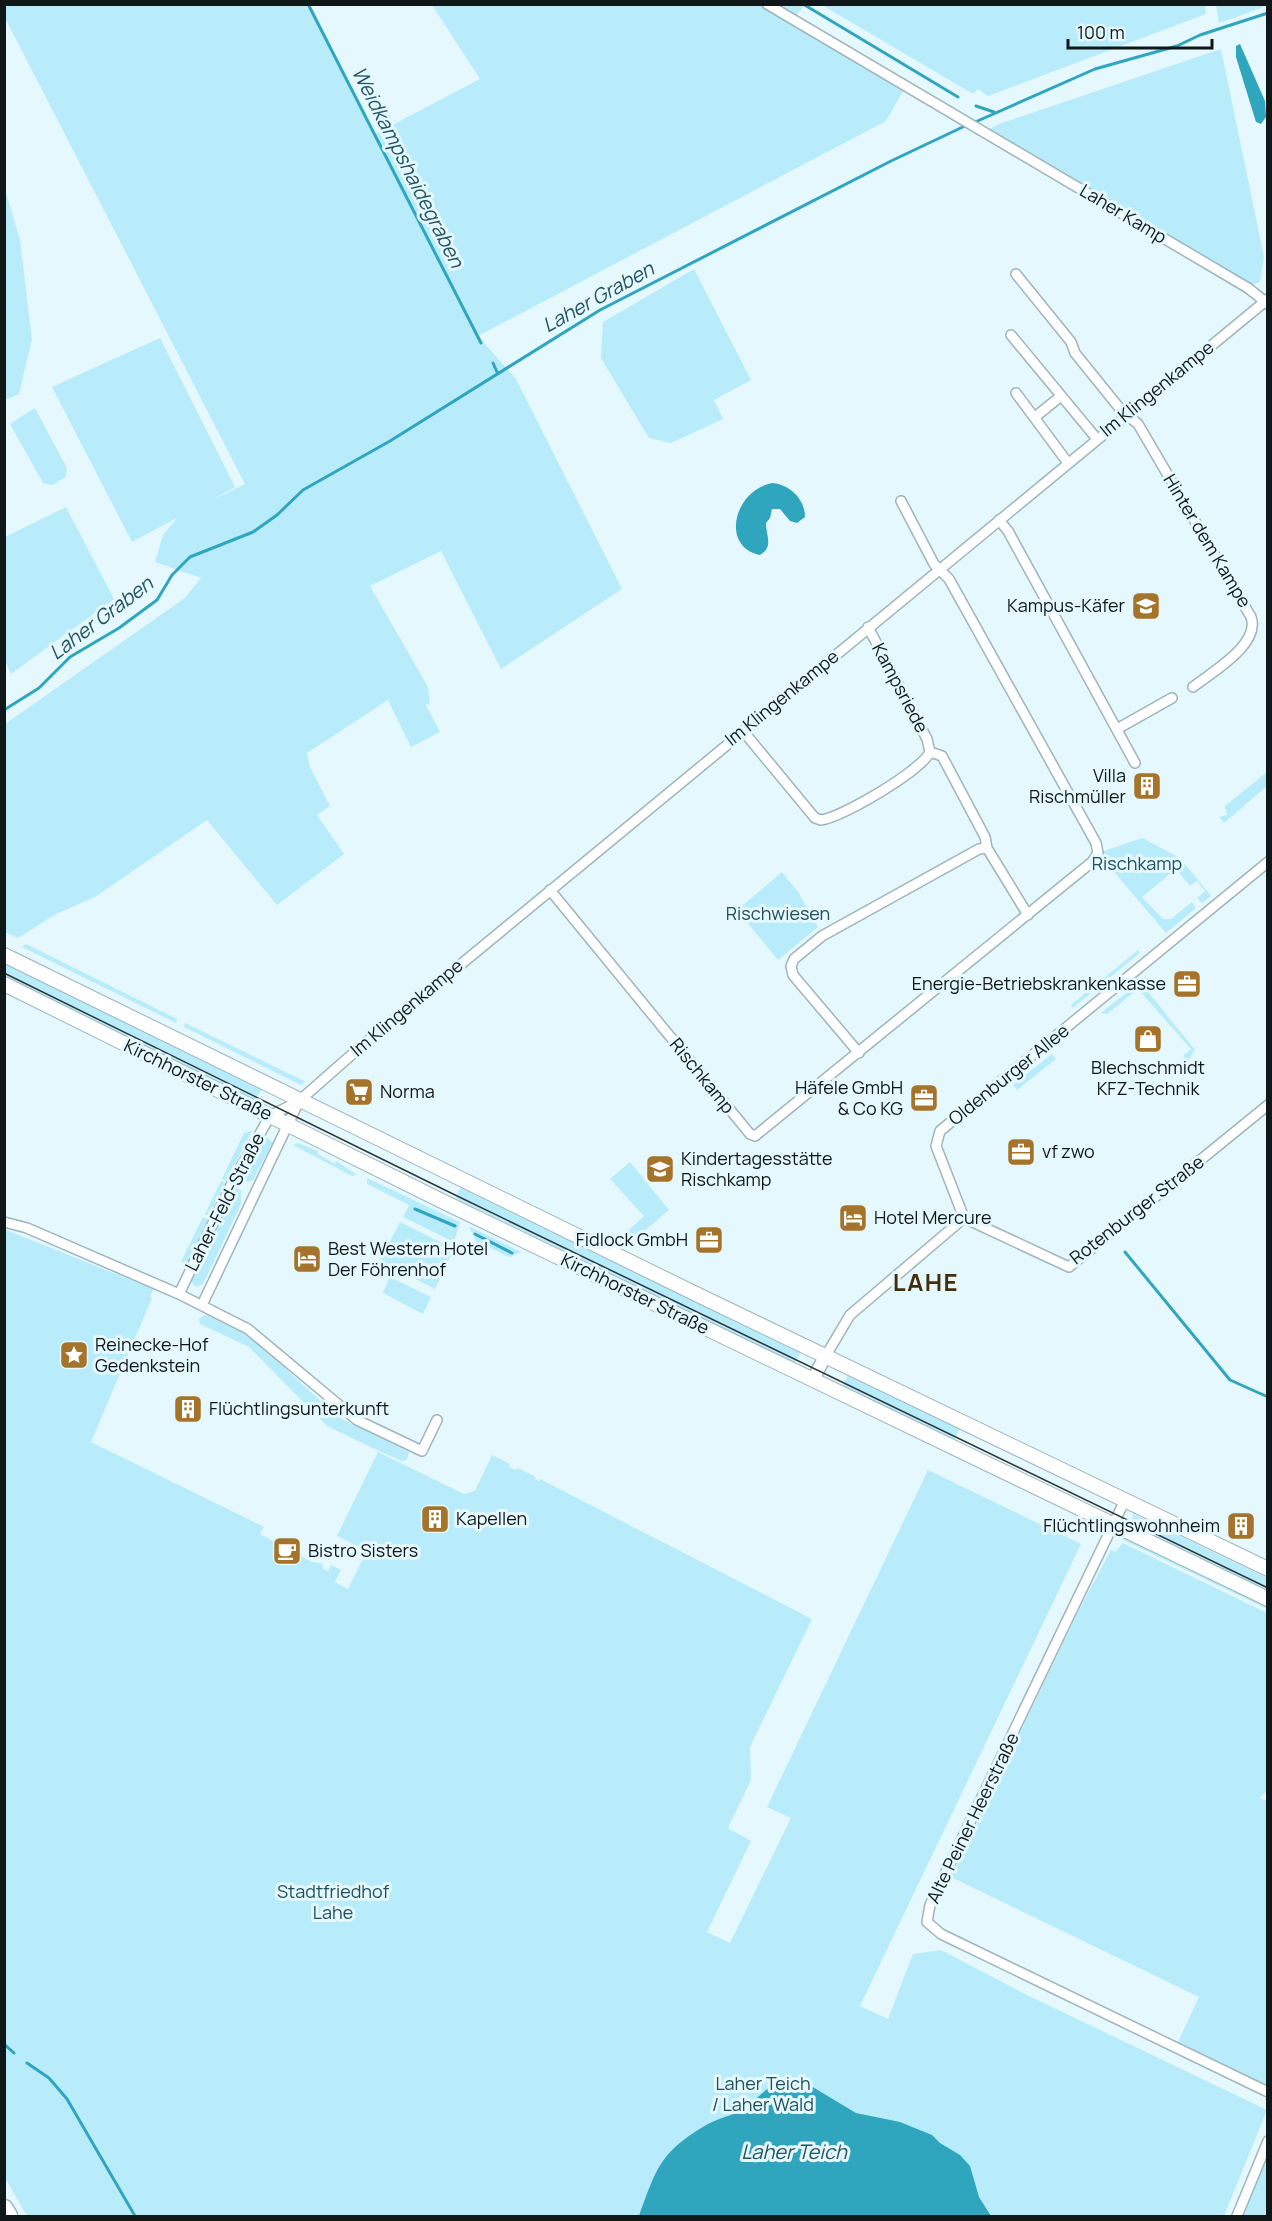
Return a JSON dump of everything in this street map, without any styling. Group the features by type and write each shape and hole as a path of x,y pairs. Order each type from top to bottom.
{"highway":[{"path":"4,2209 8,2217"}],"main road":[{"name":"Kirchhorster Straße","path":"4,956 825,1357 1268,1569"},
{"name":"Kirchhorster Straße","path":"4,984 270,1116 1268,1599"}],"street":[{"name":"Laher Kamp","path":"767,4 1267,301"},
{"path":"1016,274 1071,342 1075,353 1127,415"},
{"name":"Im Klingenkampe","path":"299,1101 343,1061 868,627 1267,301"},
{"path":"1011,335 1097,439"},
{"path":"1016,393 1035,417 1049,441 1068,463"},
{"path":"1035,417 1060,396"},
{"name":"Hinter dem Kampe","path":"1127,415 1138,424 1254,625 1254,633 1246,644 1193,687"},
{"name":"Rischkamp","path":"550,890 750,1134 755,1136 761,1134 1092,862 1098,854 1096,843 949,579 939,569 901,501"},
{"path":"999,520 1008,531 1136,764"},
{"name":"Kampsriede","path":"743,731 815,818 821,820 867,799 922,763 930,752 927,739 868,627"},
{"path":"1117,729 1172,698"},
{"path":"930,752 942,756 986,837 987,848 1028,915"},
{"path":"859,1053 793,975 791,966 794,959 822,936 979,849 987,848"},
{"name":"Oldenburger Allee","path":"964,1218 936,1146 940,1131 1268,862"},
{"name":"Laher-Feld-Straße","path":"179,1294 234,1179 270,1116 299,1101"},
{"name":"Laher-Feld-Straße","path":"202,1305 299,1101"},
{"name":"Rotenburger Straße","path":"964,1218 1069,1267 1268,1105"},
{"path":"813,1379 850,1315 964,1218"},
{"name":"Laher-Feld-Straße","path":"4,1222 27,1228 179,1294 248,1329 357,1420 422,1451 436,1420"},
{"name":"Alte Peiner Heerstraße","path":"1125,1500 930,1905 927,1922 941,1934 1268,2092"},
{"path":"1237,2217 1268,2140"}],"green space":[{"path":"1267,4 1267,6 1219,23 1216,5"},
{"path":"4,5 308,5 375,134 480,79 432,5 805,5 793,19 906,86 886,121 478,336 516,379 622,589 501,669 441,551 370,586 428,687 430,703 426,705 440,732 411,747 388,700 307,753 310,767 330,806 317,815 344,854 277,905 207,820 95,897 56,914 18,938 5,932 5,724 185,598 201,578 155,562 163,535 177,518 132,542 52,387 160,338 235,487 212,500 245,484 5,18"},
{"path":"822,5 1205,5 1206,14 988,96 978,89 973,94"},
{"path":"1221,49 1264,257 1260,282 1252,285 988,130 999,124"},
{"path":"5,189 20,240 32,339 19,394 5,400"},
{"path":"694,269 751,380 714,400 723,419 671,443 649,438 601,358 603,322"},
{"path":"35,408 67,468 66,477 52,485 43,483 10,424"},
{"path":"66,507 114,599 11,674 5,660 5,537"},
{"path":"1267,772 1267,786 1224,823 1219,817 1227,815 1225,806"},
{"name":"Rischkamp","path":"1142,838 1180,858 1211,896 1202,903 1197,898 1205,891 1197,881 1190,886 1176,869 1142,897 1163,919 1171,919 1192,902 1196,908 1166,933 1098,853"},
{"name":"Rischwiesen","path":"782,872 798,892 818,927 778,960 737,910"},
{"path":"26,944 177,1019 176,1023 22,947"},
{"path":"1138,950 1140,953 1073,1008 1071,1005"},
{"path":"15,951 171,1028 168,1031 13,953"},
{"path":"4,961 263,1088 255,1100 5,979"},
{"path":"1140,982 1195,1050 1188,1061 1183,1056 1191,1049 1138,989 1107,1014 1101,1013"},
{"path":"185,1023 306,1082 301,1085 184,1027"},
{"path":"183,1034 292,1088 292,1089 184,1039"},
{"path":"1052,1054 1056,1059 1017,1090 1013,1085"},
{"path":"252,1131 226,1181 222,1179 244,1133"},
{"path":"265,1137 273,1142 253,1180 247,1182 244,1173"},
{"path":"298,1143 318,1151 318,1154 335,1164 336,1161 357,1175 352,1176 293,1145"},
{"path":"630,1162 669,1210 629,1244 618,1240 644,1216 610,1179"},
{"path":"367,1178 460,1222 454,1242 403,1217 409,1205 367,1184"},
{"path":"221,1181 225,1183 209,1216 205,1214"},
{"path":"234,1187 241,1190 241,1204 203,1284 196,1287 191,1282 195,1270"},
{"path":"461,1187 801,1351 795,1363 455,1198"},
{"path":"203,1217 208,1219 187,1265 181,1262"},
{"path":"400,1222 454,1249 435,1289 380,1261"},
{"path":"469,1226 521,1252 509,1257 476,1241"},
{"name":"Stadtfriedhof Lahe","path":"4,1229 153,1289 150,1297 152,1298 91,1442 264,1527 260,1534 310,1561 323,1564 323,1569 328,1571 331,1565 341,1570 335,1582 348,1589 367,1551 337,1536 378,1452 464,1494 475,1491 492,1455 510,1464 509,1467 516,1470 518,1468 536,1477 535,1479 539,1481 540,1479 812,1619 750,1747 751,1780 728,1828 751,1841 707,1932 730,1943 791,1818 767,1807 928,1470 1081,1544 860,2006 888,2019 913,1954 941,1950 1027,1995 1267,2110 1224,2216 27,2216 4,2176"},
{"path":"390,1277 431,1297 423,1314 383,1293"},
{"path":"204,1315 210,1315 245,1331 338,1417 409,1452 407,1460 402,1461 327,1426 249,1347 200,1324 199,1319"},
{"path":"848,1375 960,1428 953,1442 841,1389"},
{"path":"1134,1514 1267,1578 1267,1593 1128,1527"},
{"path":"1128,1537 1267,1604 1267,1609 1121,1539"},
{"path":"1123,1543 1267,1613 1268,1789 1260,1798 1267,1801 1268,1805 1267,2086 1177,2044 1199,1997 951,1877 1078,1612 1111,1550 1115,1552"},
{"path":"1267,2156 1267,2216 1243,2216"}],"water":[{"path":"1240,44 1265,101 1266,117 1261,124 1256,122 1236,57 1236,46"},
{"path":"773,483 795,494 802,504 805,517 797,523 790,521 780,509 772,509 766,523 768,545 760,555 747,550 739,541 736,530 737,518 741,506 749,496 760,487"},
{"name":"Laher Teich","path":"786,2077 801,2080 856,2113 900,2122 932,2135 940,2143 960,2155 970,2166 979,2197 991,2216 639,2216 656,2173 670,2152 708,2124 742,2110"}],"waterway":[{"name":"Weidkampshaidegraben","path":"308,4 481,343"},
{"path":"803,4 958,97"},
{"name":"Laher Graben","path":"973,123 1095,69 1177,46 1200,35 1268,13"},
{"path":"976,106 994,112"},
{"name":"Laher Graben","path":"4,710 39,688 70,657 119,628 157,600 172,575 190,557 253,532 277,515 303,490 390,441 600,310 891,161 967,125"},
{"name":"Weidkampshaidegraben","path":"493,363 497,372"},
{"path":"415,1209 455,1226"},
{"path":"475,1234 512,1253"},
{"path":"1125,1252 1230,1380 1268,1397"},
{"path":"4,2044 14,2053"},
{"path":"27,2063 49,2078 67,2099 135,2216"}],"tram line":[{"path":"4,973 451,1193 1268,1588"}],"place":[{"name":"Kampus-Käfer","path":"1146,606"},
{"name":"Villa Rischmüller","path":"1147,786"},
{"name":"Energie-Betriebskrankenkasse","path":"1187,984"},
{"name":"Blechschmidt KFZ-Technik","path":"1148,1039"},
{"name":"Norma","path":"359,1092"},
{"name":"Häfele GmbH & Co KG","path":"924,1098"},
{"name":"vf zwo","path":"1021,1152"},
{"name":"Kindertagesstätte Rischkamp","path":"660,1169"},
{"name":"Hotel Mercure","path":"853,1218"},
{"name":"Fidlock GmbH","path":"709,1240"},
{"name":"Best Western Hotel Der Föhrenhof","path":"307,1259"},
{"name":"Reinecke-Hof Gedenkstein","path":"74,1355"},
{"name":"Flüchtlingsunterkunft","path":"188,1409"},
{"name":"Kapellen","path":"435,1519"},
{"name":"Flüchtlingswohnheim","path":"1241,1526"},
{"name":"Bistro Sisters","path":"287,1551"}],"district":[{"name":"LAHE","path":"926,1283"}],"park label":[{"name":"Laher Teich / Laher Wald","path":"763,2094"}]}
